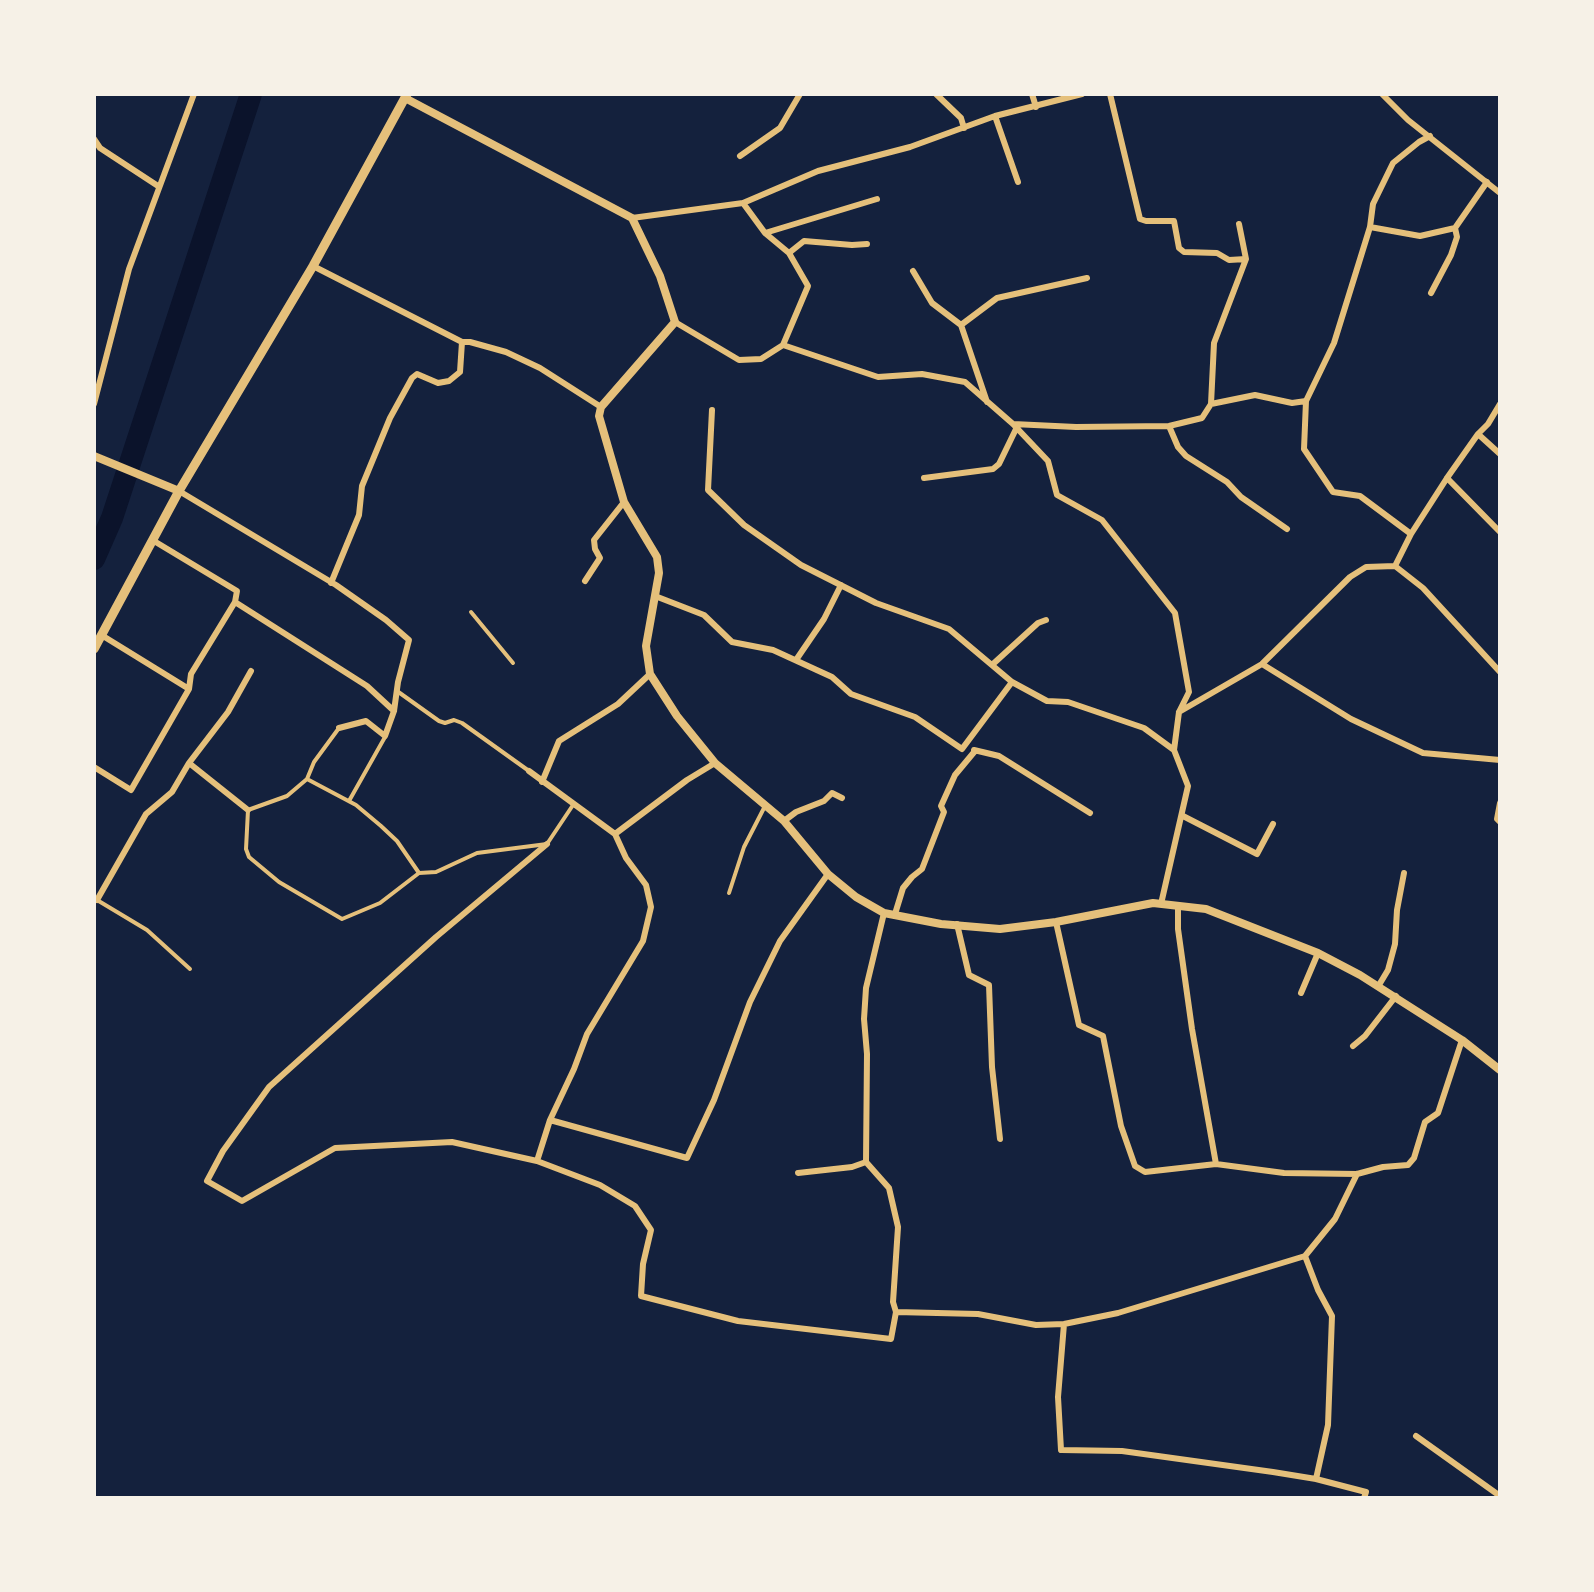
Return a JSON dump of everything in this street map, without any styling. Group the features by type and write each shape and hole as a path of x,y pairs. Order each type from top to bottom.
{"main road":[{"path":"94,649 154,541 174,488 313,266 406,96 632,218 660,276 675,322 601,407 599,416 624,502 657,557 659,573 646,646 650,674 677,716 715,763 784,821 828,874 856,897 884,913 941,924 1000,929 1161,904 1221,915 1318,953 1379,985 1462,1040 1500,1070"},
{"path":"98,458 174,488"}],"street":[{"path":"94,404 129,269 194,94"},
{"path":"740,156 780,128 800,94"},
{"path":"936,94 961,118 964,128"},
{"path":"1032,94 1036,107"},
{"path":"632,218 743,203 818,171 910,147 995,116 1082,94"},
{"path":"1110,94 1140,219 1174,221 1179,248 1184,252 1217,253 1229,260 1246,259"},
{"path":"1382,94 1500,193"},
{"path":"995,116 1018,182"},
{"path":"1411,534 1360,496 1333,492 1304,449 1306,401 1334,343 1370,227 1373,204 1393,163 1430,136"},
{"path":"94,139 100,148 158,186"},
{"path":"1370,227 1420,236 1455,228 1487,182"},
{"path":"765,233 877,199"},
{"path":"675,322 739,360 761,359 783,345 808,286 789,253 765,233 743,203"},
{"path":"1015,426 1169,426 1202,418 1211,404 1214,343 1246,259 1239,224"},
{"path":"1431,293 1451,255 1457,237 1455,228"},
{"path":"789,253 804,241 867,244"},
{"path":"313,266 462,342 506,352 540,368 601,407"},
{"path":"913,271 932,303 961,325 989,405"},
{"path":"961,325 997,298 1087,278"},
{"path":"331,583 359,515 362,486 390,418 417,374 438,383 449,381 460,372 462,342"},
{"path":"783,345 878,377 922,374 965,382 1015,426 1048,461 1057,495 1102,520 1175,613 1189,692 1179,712 1174,750 1188,786 1161,904"},
{"path":"1211,404 1255,395 1292,403 1306,401"},
{"path":"1395,566 1411,534 1447,478 1500,404"},
{"path":"712,410 708,490 744,525 801,565 876,603 949,629 1012,682 1047,701 1068,702 1144,728 1174,750"},
{"path":"924,478 993,469 999,464 1015,426"},
{"path":"1169,426 1178,447 1186,456 1227,482 1241,497 1287,529"},
{"path":"1478,434 1500,454"},
{"path":"1447,478 1500,532"},
{"path":"174,488 331,583 386,620 409,640 394,711 385,736 349,801"},
{"path":"585,581 600,558 594,540 624,502"},
{"path":"94,767 131,790 189,689 191,674 235,602 237,591 154,541"},
{"path":"1179,712 1262,664 1350,577 1366,567 1395,566 1423,588 1500,672"},
{"path":"796,660 824,619 841,585"},
{"path":"655,596 704,615 732,642 773,650 832,677 851,694 915,717 962,749 999,756 1090,813"},
{"path":"235,602 367,686 394,711"},
{"path":"471,612 513,663"},
{"path":"993,664 1038,623 1046,620"},
{"path":"103,636 189,689"},
{"path":"1262,664 1351,719 1423,753 1500,760"},
{"path":"190,969 147,930 95,899 146,814 172,792 189,763 228,712 251,671"},
{"path":"542,782 559,741 618,704 650,674"},
{"path":"964,764 962,749 1012,682"},
{"path":"397,691 439,721 462,723 615,834 626,858 646,885 651,907 643,941 587,1034 550,1120 537,1161"},
{"path":"248,810 287,796 307,779 314,762 339,728 366,721 385,736"},
{"path":"895,914 903,888 922,869 944,812 941,806 955,775 975,751"},
{"path":"189,763 248,810"},
{"path":"615,834 715,763"},
{"path":"307,779 349,801 397,841 419,873"},
{"path":"784,821 796,812 824,801 832,793 842,798"},
{"path":"1500,803 1497,819 1500,822"},
{"path":"729,893 744,847 766,804"},
{"path":"573,805 547,844 436,937 269,1087 223,1151 207,1181 242,1201 335,1148 452,1142 537,1161 600,1185 635,1206 651,1230 643,1264 641,1296 738,1321 891,1339 896,1312 893,1302 898,1227 889,1188 866,1162 866,988 884,913"},
{"path":"248,810 246,849 249,857 279,882 342,919 380,903 419,873 436,872 477,853 547,844"},
{"path":"1183,816 1257,854 1273,824"},
{"path":"1379,985 1388,970 1395,944 1404,873"},
{"path":"550,1120 687,1158 714,1100 750,1002 780,941 828,874"},
{"path":"1178,906 1178,929 1192,1029 1216,1164"},
{"path":"1056,922 1079,1025 1103,1036 1121,1126 1135,1166 1145,1172 1216,1164 1284,1173 1357,1174 1408,1165 1414,1158 1425,1122 1438,1113 1462,1040"},
{"path":"957,924 969,975 989,985 992,1067 1000,1139"},
{"path":"1301,993 1318,953"},
{"path":"1353,1046 1365,1036 1396,996"},
{"path":"798,1173 852,1167 866,1162"},
{"path":"896,1312 978,1314 1036,1325 1064,1324 1118,1313 1305,1256 1335,1219 1357,1174"},
{"path":"1305,1256 1332,1316 1328,1425 1316,1479"},
{"path":"1064,1324 1058,1397 1061,1450 1122,1451 1316,1479 1366,1492 1364,1498"},
{"path":"1416,1436 1500,1496"}],"waterway":[{"path":"94,559 112,518 251,94"}]}
